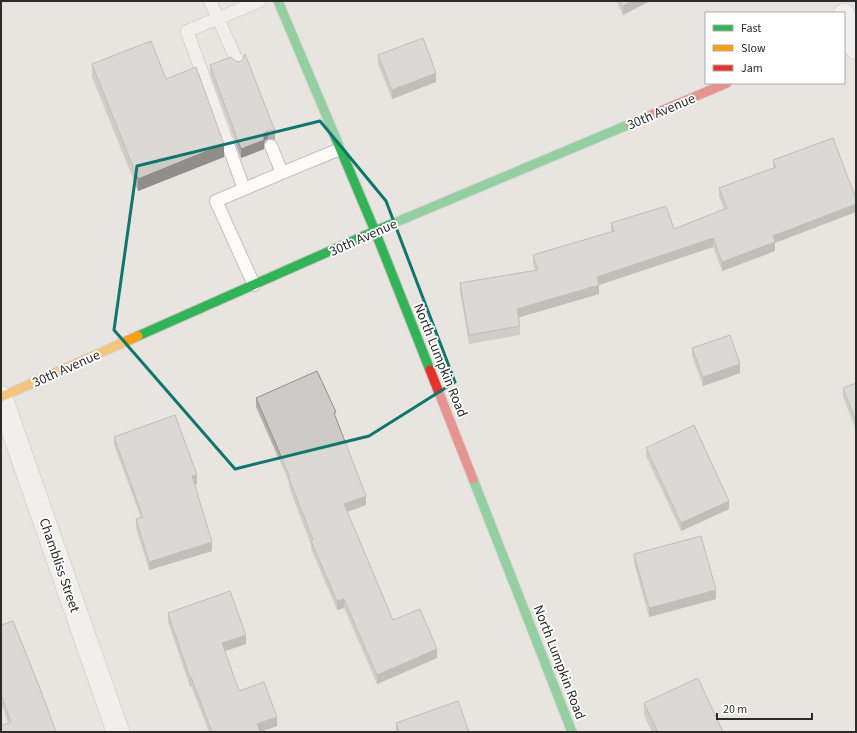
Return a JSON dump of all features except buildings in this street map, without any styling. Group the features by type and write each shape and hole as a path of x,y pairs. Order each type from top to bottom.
{"street":[{"name":"North Lumpkin Road","path":"278,1 375,231 572,732"},
{"path":"839,1 843,12"},
{"path":"845,17 849,28"},
{"name":"30th Avenue","path":"1,397 375,231 725,84"},
{"name":"Chambliss Street","path":"1,397 118,732"}],"lane":[{"path":"210,1 238,63"},
{"path":"244,189 187,31 260,1"},
{"path":"271,146 282,173"},
{"path":"254,285 216,201 340,149"}],"highlighted area":[{"path":"320,121 386,201 455,382 369,436 235,469 114,330 137,166"}],"traffic: fast":[{"path":"278,1 375,231 430,370"},
{"path":"138,336 375,231 630,124"},
{"path":"473,479 572,732"}],"traffic: slow":[{"path":"1,397 138,336"}],"traffic: jam":[{"path":"630,124 725,84"},
{"path":"430,370 473,479"}]}
